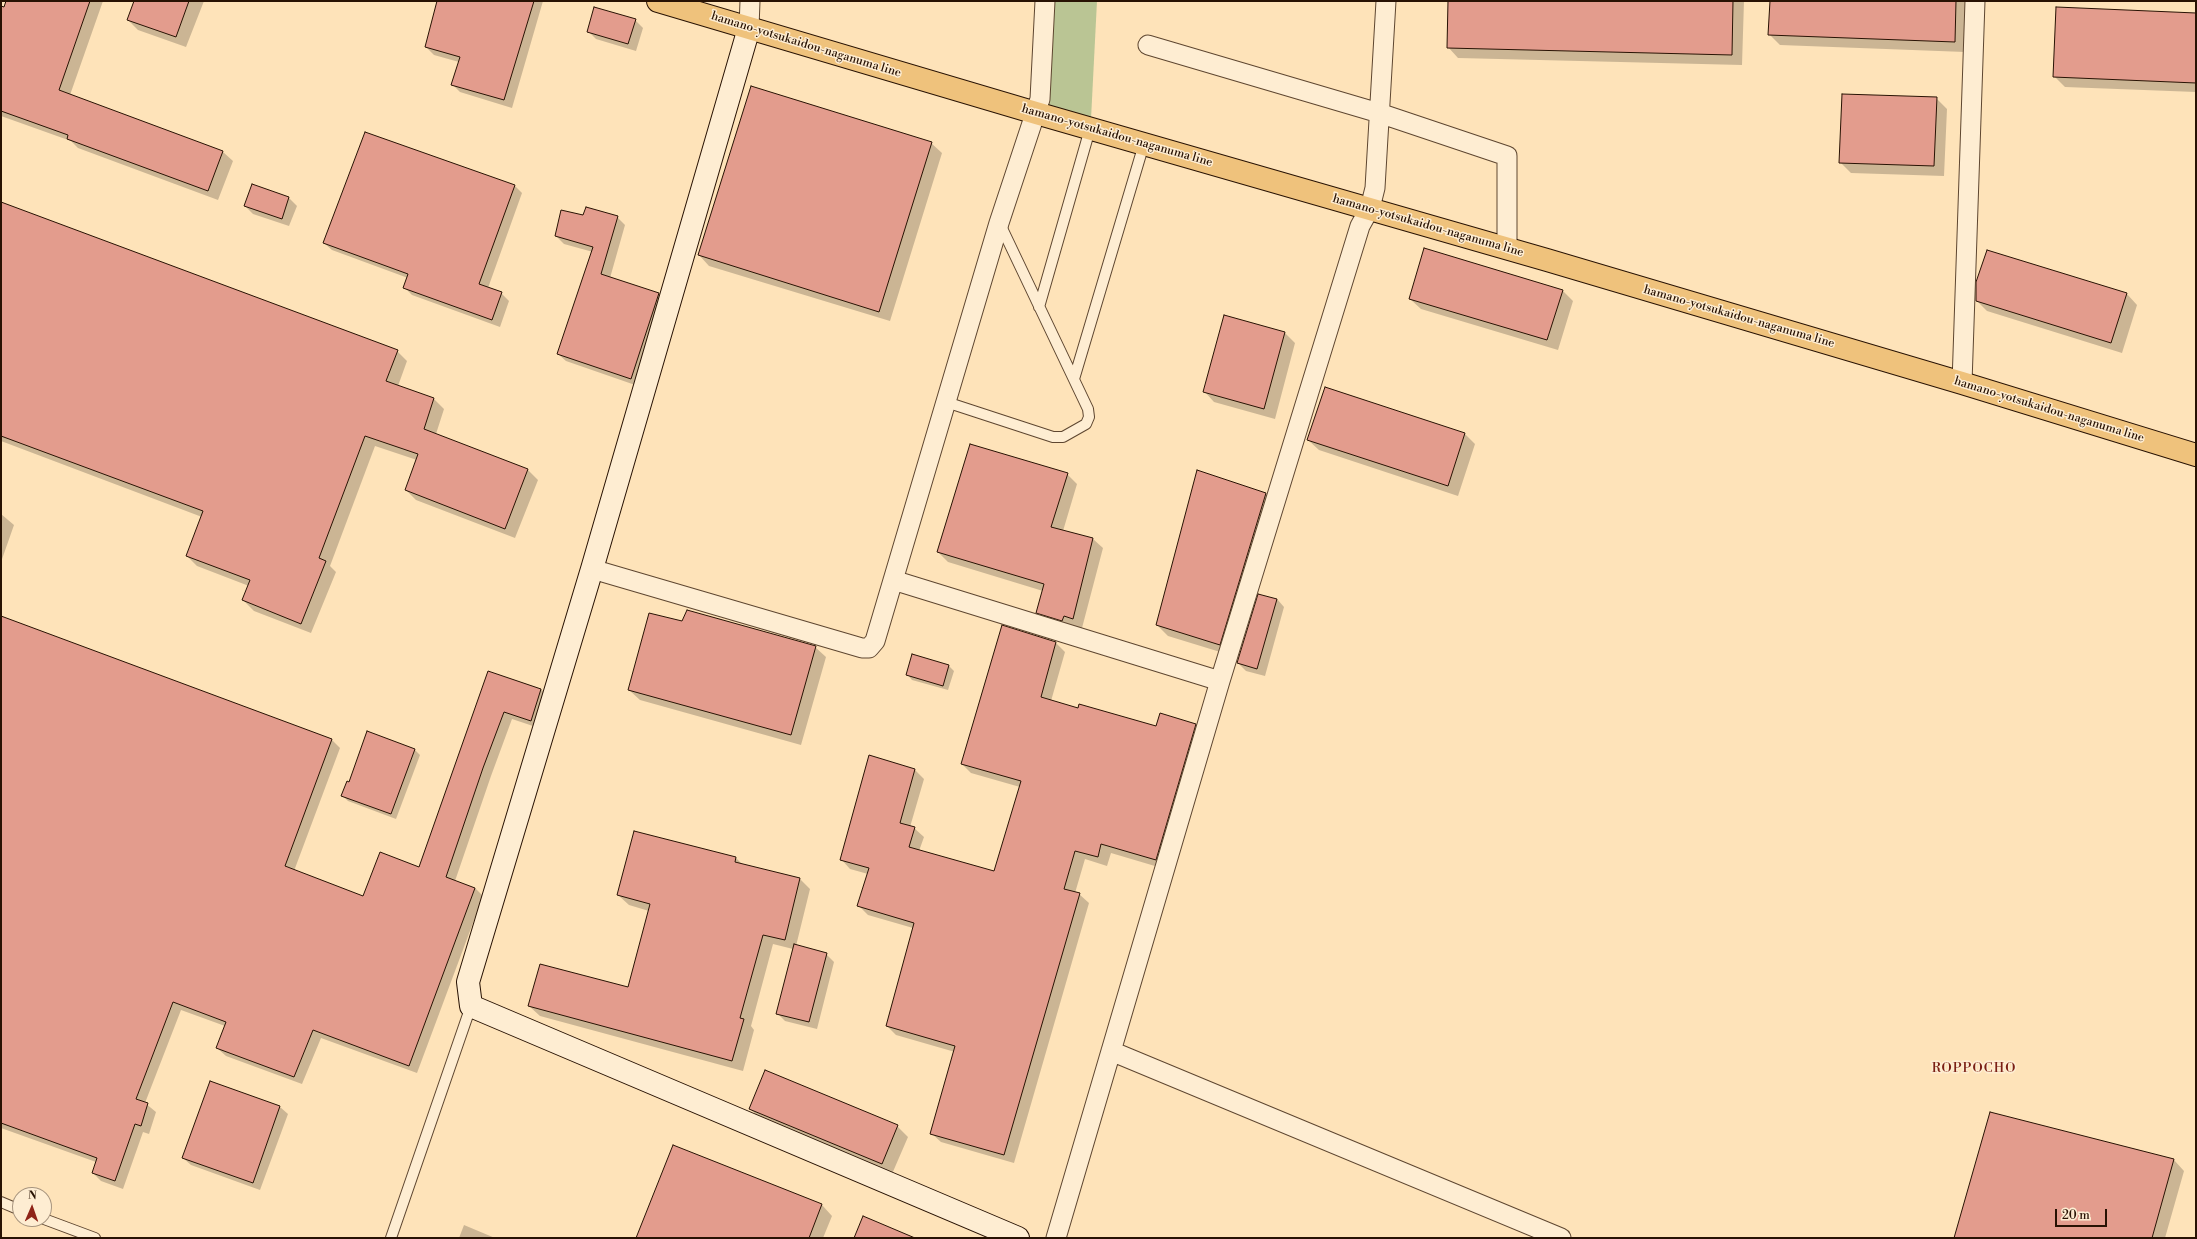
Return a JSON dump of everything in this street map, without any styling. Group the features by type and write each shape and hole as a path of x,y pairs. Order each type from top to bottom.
{"main road":[{"name":"hamano-yotsukaidou-naganuma line","path":"658,1 1090,129 1370,208 1962,383 2196,455"}],"street":[{"path":"750,1 749,28 592,569 468,982 471,1006 1018,1238"},
{"path":"592,569 862,648 869,648 875,641 999,223 1040,99 1046,1"},
{"path":"1056,1238 1220,681 1360,226 1370,208 1375,188 1386,1"},
{"path":"1962,383 1975,1"},
{"path":"1148,45 1380,113 1507,156 1507,249"},
{"path":"893,580 1220,681"},
{"path":"1111,1051 1561,1238"}],"lane":[{"path":"1039,307 1090,129"},
{"path":"1074,380 1144,144"},
{"path":"946,402 1053,437 1063,437 1086,424 1088,408 999,223"},
{"path":"392,1238 471,1006"},
{"path":"1,1202 12,1207"},
{"path":"52,1222 95,1238"}],"green space":[{"path":"1053,1 1097,1 1091,119 1048,105"}],"building":[{"path":"6,1 90,1 59,90 223,151 208,191 67,139 68,135 1,111 1,6 4,7"},
{"path":"134,1 189,1 176,37 127,20"},
{"path":"437,1 534,1 504,100 451,85 460,57 425,47"},
{"path":"1448,1 1733,1 1732,55 1447,48"},
{"path":"1770,1 1956,1 1955,42 1768,35"},
{"path":"594,7 636,19 628,44 587,32"},
{"path":"2056,7 2196,13 2196,83 2053,77"},
{"path":"751,86 932,142 879,312 698,255"},
{"path":"1842,94 1937,97 1934,166 1839,163"},
{"path":"365,132 515,185 479,284 502,292 492,320 403,288 408,274 323,243"},
{"path":"252,184 289,197 282,219 244,206"},
{"path":"1,202 398,350 386,381 434,398 424,429 528,469 505,529 405,490 418,454 365,436 319,558 326,561 301,624 242,600 250,580 186,556 203,511 1,436"},
{"path":"586,207 618,216 601,274 659,293 631,379 557,354 593,247 555,236 561,210 583,215"},
{"path":"1424,248 1563,290 1547,340 1409,299"},
{"path":"1987,250 2127,293 2111,343 1976,301 1976,282"},
{"path":"1224,315 1285,332 1264,409 1203,392"},
{"path":"1325,387 1465,433 1448,486 1307,440"},
{"path":"970,444 1068,473 1051,527 1093,538 1073,619 1064,616 1062,621 1036,613 1044,584 937,552"},
{"path":"1197,470 1266,493 1220,645 1156,625"},
{"path":"1258,594 1277,599 1257,669 1237,663"},
{"path":"687,610 816,646 791,735 628,690 649,613 682,621"},
{"path":"1,616 332,739 285,866 363,896 380,852 419,867 488,671 541,689 531,721 504,712 483,768 446,877 475,888 409,1066 313,1030 294,1077 216,1048 226,1022 173,1002 136,1099 148,1103 141,1126 135,1124 115,1181 92,1173 97,1158 1,1123"},
{"path":"1002,625 1056,642 1041,697 1078,708 1079,704 1156,726 1160,713 1196,724 1156,860 1101,844 1098,857 1075,851 1064,889 1080,893 1004,1155 930,1134 955,1046 886,1026 914,923 857,906 869,868 840,860 869,755 915,769 900,823 915,827 909,847 994,871 1021,781 961,764"},
{"path":"912,654 949,665 943,686 906,675"},
{"path":"367,731 415,749 391,814 341,796 347,781 349,782"},
{"path":"634,831 736,857 735,862 800,878 785,940 763,935 740,1018 744,1019 732,1061 528,1006 540,964 628,987 650,904 617,895"},
{"path":"794,944 827,953 809,1022 776,1014"},
{"path":"765,1070 898,1125 882,1164 749,1109"},
{"path":"210,1081 280,1106 253,1183 182,1158"},
{"path":"1990,1112 2174,1159 2152,1238 1954,1238"},
{"path":"673,1145 822,1204 809,1238 636,1238"},
{"path":"863,1216 915,1238 854,1238"}],"district":[{"name":"ROPPOCHO","path":"1974,1069"}]}
